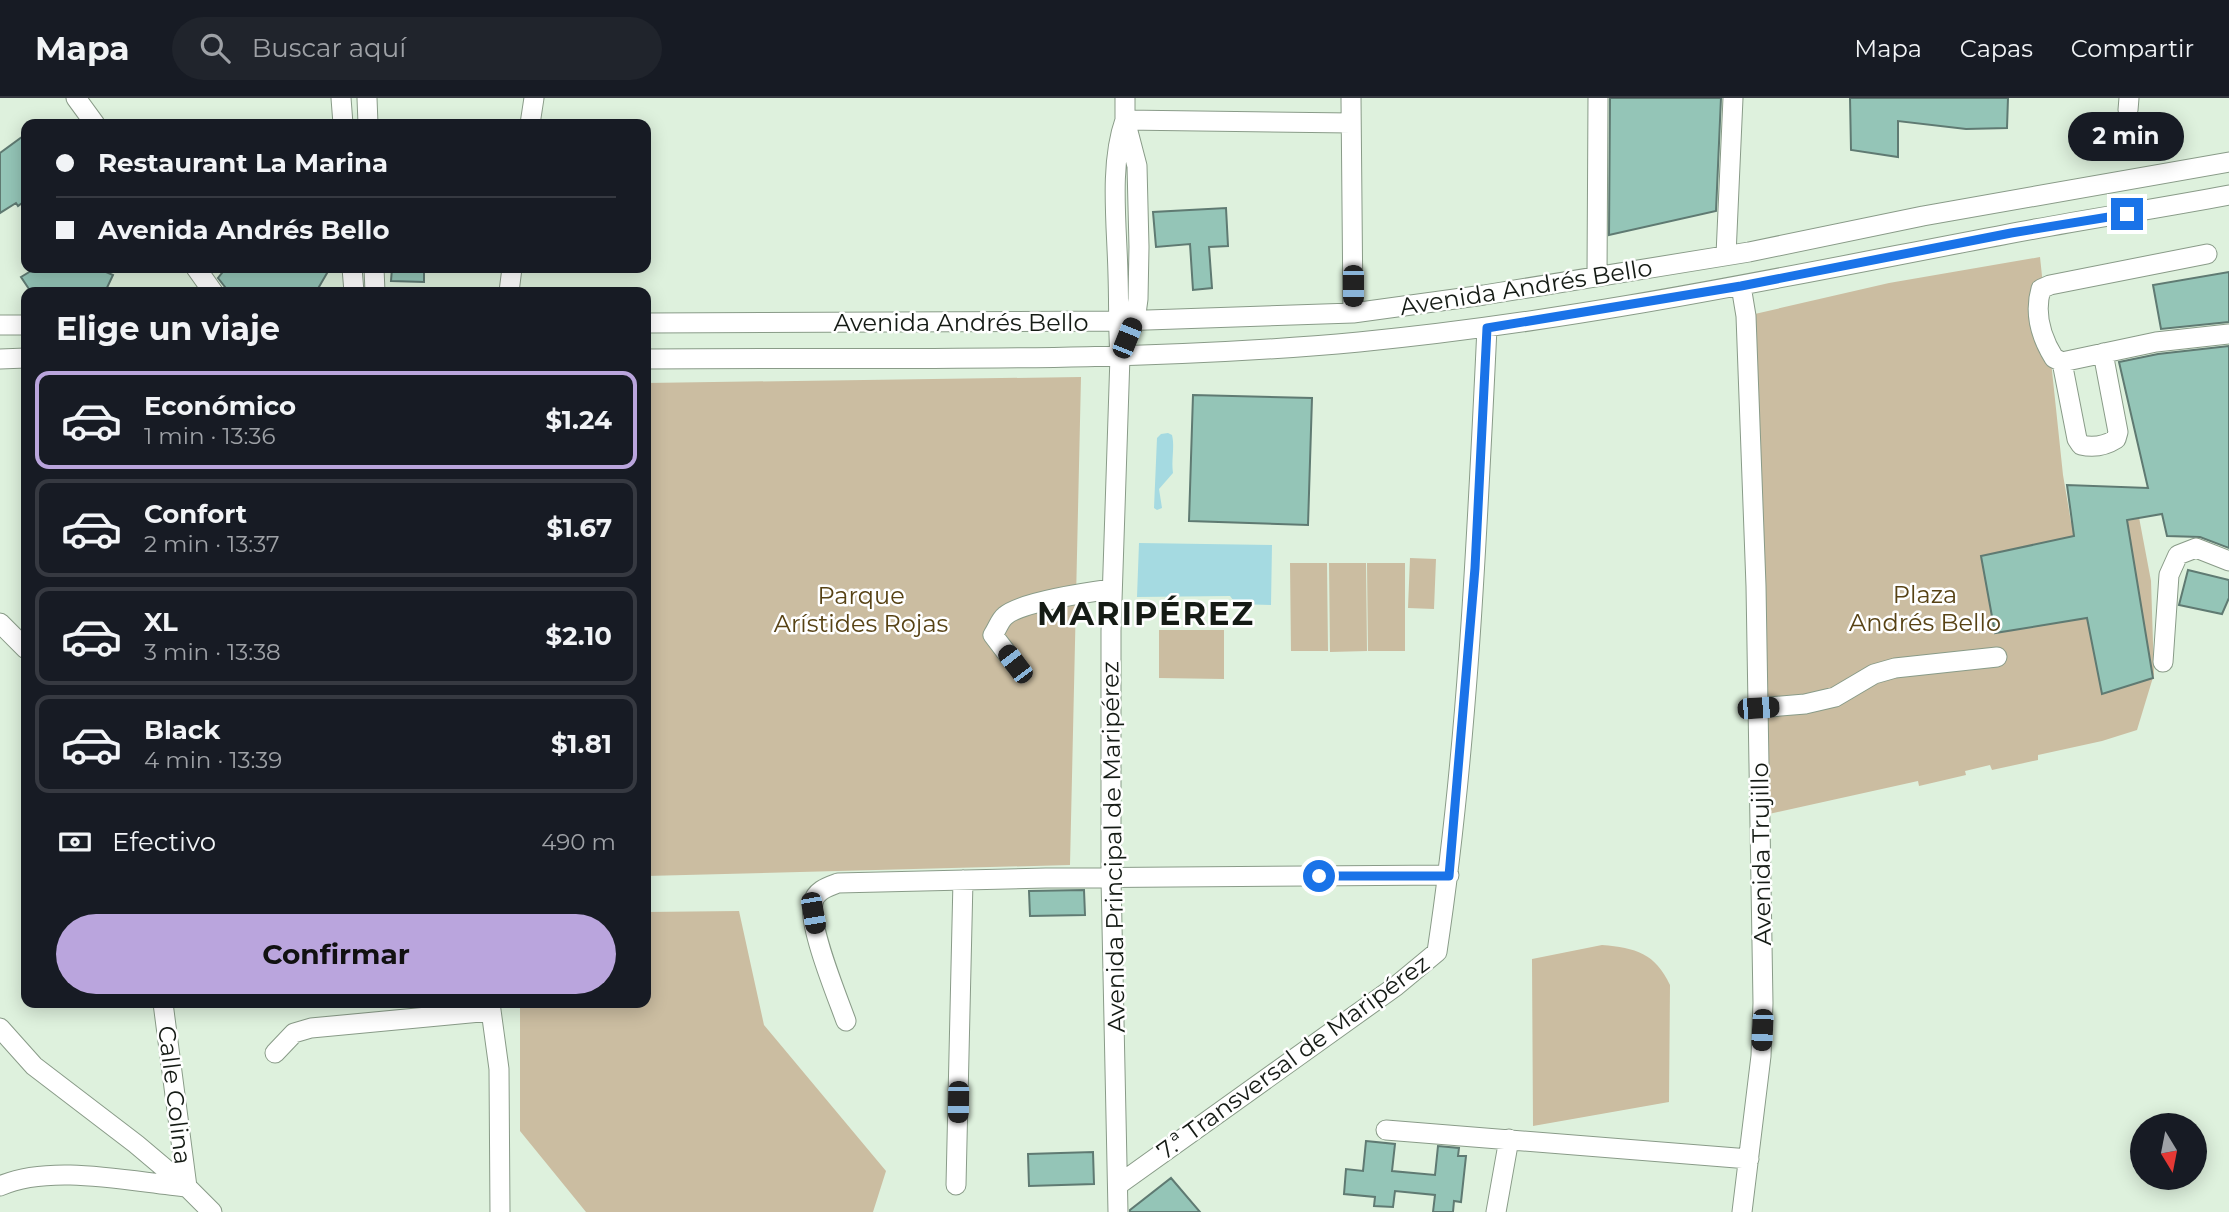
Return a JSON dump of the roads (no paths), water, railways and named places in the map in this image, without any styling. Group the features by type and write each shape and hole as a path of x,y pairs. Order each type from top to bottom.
{"street":[{"path":"76,98 91,119"},
{"path":"341,98 343,119"},
{"path":"367,98 368,119"},
{"path":"531,119 534,98"},
{"name":"Avenida Principal de Maripérez","path":"1118,1212 1111,878 1112,589 1120,356 1126,321 1139,289 1137,166 1125,120 1125,98"},
{"path":"1351,98 1353,313"},
{"path":"1597,276 1598,98"},
{"path":"1726,255 1733,98"},
{"path":"1125,120 1351,123"},
{"name":"Avenida Andrés Bello","path":"651,323 1126,321 1353,313 1726,255 1923,216 2229,162"},
{"name":"Avenida Andrés Bello","path":"651,359 1120,356 1356,342 1487,328 1741,286 2011,233 2229,195"},
{"path":"2207,254 2041,289 2038,301 2042,336 2053,358 2062,362 2156,342 2229,334"},
{"name":"Avenida Trujillo","path":"1741,286 1746,316 1758,708 1763,1003 1761,1056 1742,1212"},
{"path":"0,325 21,325"},
{"name":"7.ª Transversal de Maripérez","path":"1118,1185 1396,986 1437,952 1449,876 1475,568 1487,328"},
{"path":"2062,362 2077,439 2081,445 2095,447 2116,439 2118,432 2103,353"},
{"path":"0,359 21,358"},
{"path":"2163,662 2169,575 2178,555 2196,548 2229,561"},
{"path":"1015,664 993,635 1006,615 1076,594 1112,589"},
{"path":"0,623 21,644"},
{"path":"0,645 21,648"},
{"path":"1758,708 1805,704 1835,697 1874,674 1895,668 1997,657"},
{"path":"846,1021 816,931 813,901 823,888 838,883 1449,876"},
{"path":"956,1185 963,880"},
{"name":"Calle Colina","path":"164,1008 187,1187"},
{"path":"275,1053 293,1033 311,1028 482,1008"},
{"path":"491,1008 499,1069 500,1212"},
{"path":"0,1028 34,1066 136,1144 212,1212"},
{"path":"1386,1129 1749,1159"},
{"path":"1496,1212 1509,1139"},
{"path":"0,1186 29,1178 81,1175 187,1187"}],"water":[{"path":"1168,433 1173,440 1173,473 1159,489 1162,508 1157,510 1154,508 1157,438"},
{"path":"1139,543 1272,545 1271,605 1236,604 1230,596 1137,597"}],"district":[{"name":"MARIPÉREZ","path":"1146,613"}],"park label":[{"name":"Plaza Andrés Bello","path":"1925,608"},
{"name":"Parque Arístides Rojas","path":"861,609"}]}
